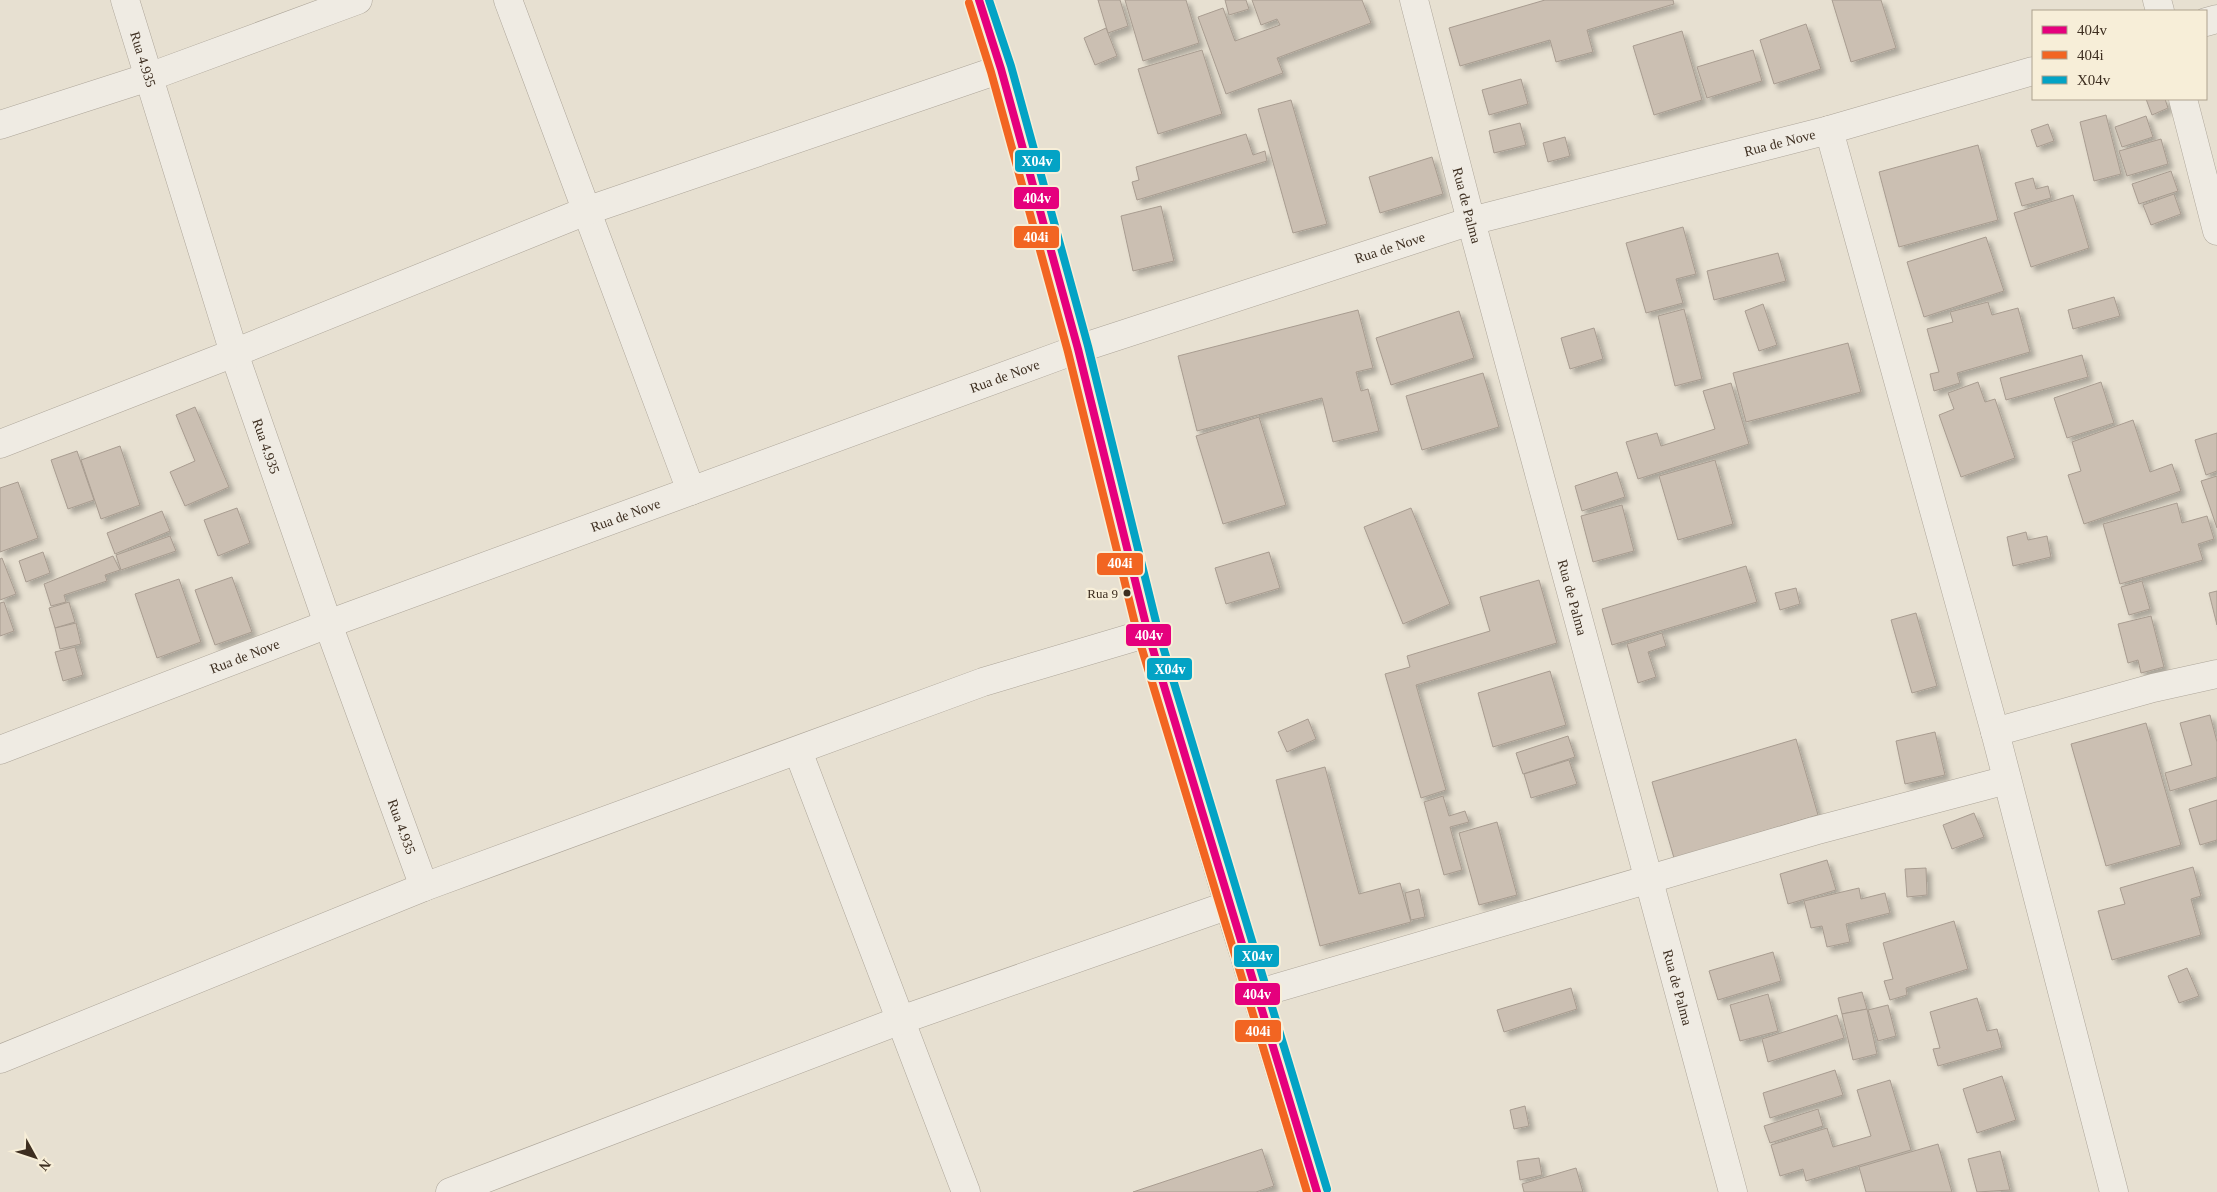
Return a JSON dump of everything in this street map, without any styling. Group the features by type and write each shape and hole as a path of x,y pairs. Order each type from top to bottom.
{"main road":[{"path":"979,0 1001,69 1078,349 1148,632 1317,1192"}],"street":[{"name":"Rua 4.935","path":"124,0 234,353 328,624 424,887"},
{"path":"0,125 149,77 358,0"},
{"path":"508,0 691,491"},
{"name":"Rua de Palma","path":"1414,0 1471,221 1650,878 1733,1192"},
{"path":"0,444 234,353 586,211 1001,69"},
{"name":"Rua de Nove","path":"0,750 328,624 1078,349 1471,221 1829,130 2032,71"},
{"path":"2183,100 2217,231"},
{"path":"1829,130 1995,732 2114,1192"},
{"path":"0,1059 424,887 983,682 1148,632"},
{"path":"1995,732 2153,688 2217,674"},
{"path":"798,751 966,1192"},
{"path":"1256,994 1814,831 2007,780"},
{"path":"450,1192 901,1020 1229,905"}],"building":[{"path":"1098,0 1120,0 1128,26 1108,33"},
{"path":"1125,0 1186,0 1199,43 1143,61"},
{"path":"1225,0 1246,0 1249,9 1229,15"},
{"path":"1252,0 1362,0 1371,23 1277,58 1283,73 1226,94 1198,17 1223,8 1235,41 1280,25 1277,19 1261,25"},
{"path":"1545,0 1673,0 1674,4 1587,30 1593,52 1556,62 1550,40 1460,66 1449,28"},
{"path":"1832,0 1881,0 1896,48 1851,62"},
{"path":"1806,24 1821,69 1774,84 1760,40"},
{"path":"1106,28 1117,56 1095,65 1084,38"},
{"path":"1682,31 1702,100 1654,115 1633,46"},
{"path":"1202,50 1222,114 1158,134 1138,69"},
{"path":"1753,50 1762,81 1707,98 1697,67"},
{"path":"1521,79 1528,104 1489,115 1482,90"},
{"path":"1291,100 1327,224 1293,233 1258,109"},
{"path":"2146,100 2165,100 2168,108 2152,115"},
{"path":"2106,115 2121,174 2094,181 2080,122"},
{"path":"2146,116 2153,137 2122,147 2115,127"},
{"path":"1520,123 1526,145 1494,153 1489,131"},
{"path":"2048,124 2054,141 2037,147 2031,130"},
{"path":"1246,134 1253,155 1265,151 1267,161 1137,200 1132,182 1139,180 1136,167"},
{"path":"1565,137 1570,156 1548,162 1543,143"},
{"path":"2161,139 2168,164 2127,176 2119,151"},
{"path":"1978,145 1998,220 1899,247 1879,172"},
{"path":"1432,157 1443,194 1380,213 1369,177"},
{"path":"2171,171 2178,191 2139,204 2132,184"},
{"path":"2033,178 2036,189 2048,186 2051,198 2022,206 2015,183"},
{"path":"2174,194 2181,214 2151,225 2143,205"},
{"path":"2073,195 2089,248 2031,267 2014,213"},
{"path":"1161,206 1174,261 1133,271 1121,216"},
{"path":"1683,227 1696,274 1676,279 1683,303 1646,313 1626,243"},
{"path":"1986,237 2004,291 1924,317 1907,262"},
{"path":"1778,253 1786,281 1714,300 1707,271"},
{"path":"2114,297 2120,316 2073,329 2068,310"},
{"path":"1988,302 1992,315 2018,308 2030,352 1957,373 1960,383 1934,391 1930,374 1939,372 1927,329 1953,322 1950,312"},
{"path":"1763,304 1777,345 1759,351 1745,311"},
{"path":"1684,309 1702,379 1675,386 1658,316"},
{"path":"1358,310 1373,368 1356,372 1361,391 1368,389 1379,431 1333,442 1322,398 1197,431 1178,356"},
{"path":"1459,311 1474,358 1391,385 1376,338"},
{"path":"1594,328 1603,359 1570,369 1561,338"},
{"path":"1848,343 1861,392 1746,422 1733,373"},
{"path":"2082,355 2088,377 2006,400 2000,378"},
{"path":"1483,373 1499,427 1422,450 1406,396"},
{"path":"1978,382 1985,402 1995,399 2015,458 1961,477 1939,415 1954,409 1948,393"},
{"path":"2101,382 2114,423 2067,438 2054,398"},
{"path":"1731,383 1749,444 1638,479 1626,442 1657,433 1661,446 1715,429 1703,391"},
{"path":"195,407 229,487 185,506 170,472 195,461 176,415"},
{"path":"1259,417 1286,505 1223,524 1196,436"},
{"path":"2133,420 2150,472 2172,464 2181,491 2084,524 2068,475 2081,471 2072,442"},
{"path":"2217,433 2217,471 2206,475 2195,440"},
{"path":"120,446 140,505 101,519 81,460"},
{"path":"77,451 94,500 68,509 51,460"},
{"path":"1715,460 1733,524 1678,540 1659,476"},
{"path":"1617,472 1625,497 1582,511 1575,486"},
{"path":"2217,476 2217,528 2201,481"},
{"path":"18,482 38,538 0,552 0,488"},
{"path":"2177,503 2182,523 2207,516 2214,539 2198,544 2203,560 2120,584 2103,524"},
{"path":"1622,505 1634,551 1593,562 1581,516"},
{"path":"237,508 250,543 218,556 204,520"},
{"path":"1411,508 1450,604 1403,624 1364,527"},
{"path":"162,511 170,531 115,554 107,533"},
{"path":"2026,532 2028,540 2047,536 2051,557 2013,566 2007,537"},
{"path":"170,536 176,551 121,570 116,555"},
{"path":"43,552 50,573 26,582 19,561"},
{"path":"1269,552 1280,588 1226,604 1215,568"},
{"path":"113,556 120,570 105,575 107,581 64,595 66,602 51,606 44,584"},
{"path":"2,558 16,594 0,600 0,559"},
{"path":"1746,566 1757,602 1612,645 1602,609"},
{"path":"232,577 252,632 215,645 195,590"},
{"path":"179,579 201,642 157,658 135,594"},
{"path":"1539,580 1557,643 1416,685 1446,790 1421,798 1385,674 1410,667 1407,656 1490,631 1480,597"},
{"path":"2142,581 2150,609 2129,615 2121,587"},
{"path":"1796,588 1800,604 1780,610 1775,593"},
{"path":"2217,591 2217,625 2209,593"},
{"path":"4,602 14,631 0,636 0,603"},
{"path":"69,602 75,622 55,628 49,608"},
{"path":"1916,613 1937,686 1912,693 1891,620"},
{"path":"2151,616 2164,667 2141,673 2138,660 2128,663 2118,624"},
{"path":"76,623 81,644 60,649 55,628"},
{"path":"1662,633 1666,646 1648,652 1656,677 1638,683 1627,644"},
{"path":"75,647 83,675 63,681 55,652"},
{"path":"1550,671 1566,725 1493,747 1478,693"},
{"path":"2210,715 2217,742 2217,777 2170,791 2165,773 2192,765 2180,723"},
{"path":"1308,719 1316,739 1287,752 1278,732"},
{"path":"2146,723 2181,845 2106,866 2071,744"},
{"path":"1935,732 1945,775 1905,784 1896,741"},
{"path":"1568,736 1575,757 1523,774 1516,753"},
{"path":"1796,739 1818,815 1674,858 1652,782"},
{"path":"1569,760 1577,784 1531,798 1524,774"},
{"path":"1325,767 1359,894 1400,883 1411,922 1320,946 1276,780"},
{"path":"1443,796 1449,816 1465,811 1469,822 1450,827 1462,870 1444,875 1424,802"},
{"path":"2217,800 2217,840 2200,845 2189,809"},
{"path":"1974,813 1984,837 1952,849 1943,825"},
{"path":"1497,822 1517,895 1479,905 1459,833"},
{"path":"1827,860 1836,890 1788,904 1780,874"},
{"path":"2193,867 2201,896 2191,899 2201,935 2112,960 2098,911 2125,904 2120,888"},
{"path":"1926,868 1927,895 1907,897 1905,869"},
{"path":"1859,888 1861,899 1885,893 1890,913 1846,924 1850,942 1827,947 1822,926 1811,928 1804,901"},
{"path":"1419,889 1425,917 1411,920 1405,893"},
{"path":"1954,921 1968,969 1906,988 1907,995 1890,1000 1884,981 1893,979 1883,943"},
{"path":"1773,952 1781,981 1718,1000 1709,971"},
{"path":"2187,968 2199,996 2179,1003 2168,976"},
{"path":"1571,988 1577,1009 1504,1032 1497,1010"},
{"path":"1862,992 1867,1009 1842,1014 1838,998"},
{"path":"1768,994 1778,1031 1740,1041 1730,1005"},
{"path":"1977,998 1987,1031 1997,1029 2002,1048 1938,1066 1933,1049 1940,1048 1930,1012"},
{"path":"1888,1005 1896,1036 1878,1041 1868,1010"},
{"path":"1867,1009 1877,1054 1853,1060 1842,1014"},
{"path":"1837,1015 1844,1038 1768,1062 1762,1039"},
{"path":"1835,1070 1843,1095 1770,1118 1763,1093"},
{"path":"2002,1076 2016,1120 1977,1133 1963,1089"},
{"path":"1890,1080 1911,1150 1806,1181 1803,1169 1780,1176 1771,1145 1827,1128 1833,1147 1871,1136 1857,1090"},
{"path":"1525,1106 1529,1126 1514,1129 1510,1110"},
{"path":"1818,1109 1823,1126 1770,1143 1764,1126"},
{"path":"1938,1144 1952,1192 1866,1192 1859,1167"},
{"path":"1262,1149 1274,1186 1256,1192 1133,1192"},
{"path":"2000,1151 2010,1190 1977,1192 1968,1159"},
{"path":"1539,1158 1542,1175 1520,1180 1517,1161"},
{"path":"1576,1168 1583,1192 1524,1192 1522,1184"}],"transit line":[{"name":"404v","path":"979,0 1001,69 1078,349 1148,633 1317,1192"},
{"name":"X04v","path":"989,0 1011,66 1088,346 1158,630 1327,1189"},
{"name":"404i","path":"969,3 991,72 1068,352 1138,636 1307,1192"}],"place":[{"name":"Rua 9","path":"1127,593"}]}
